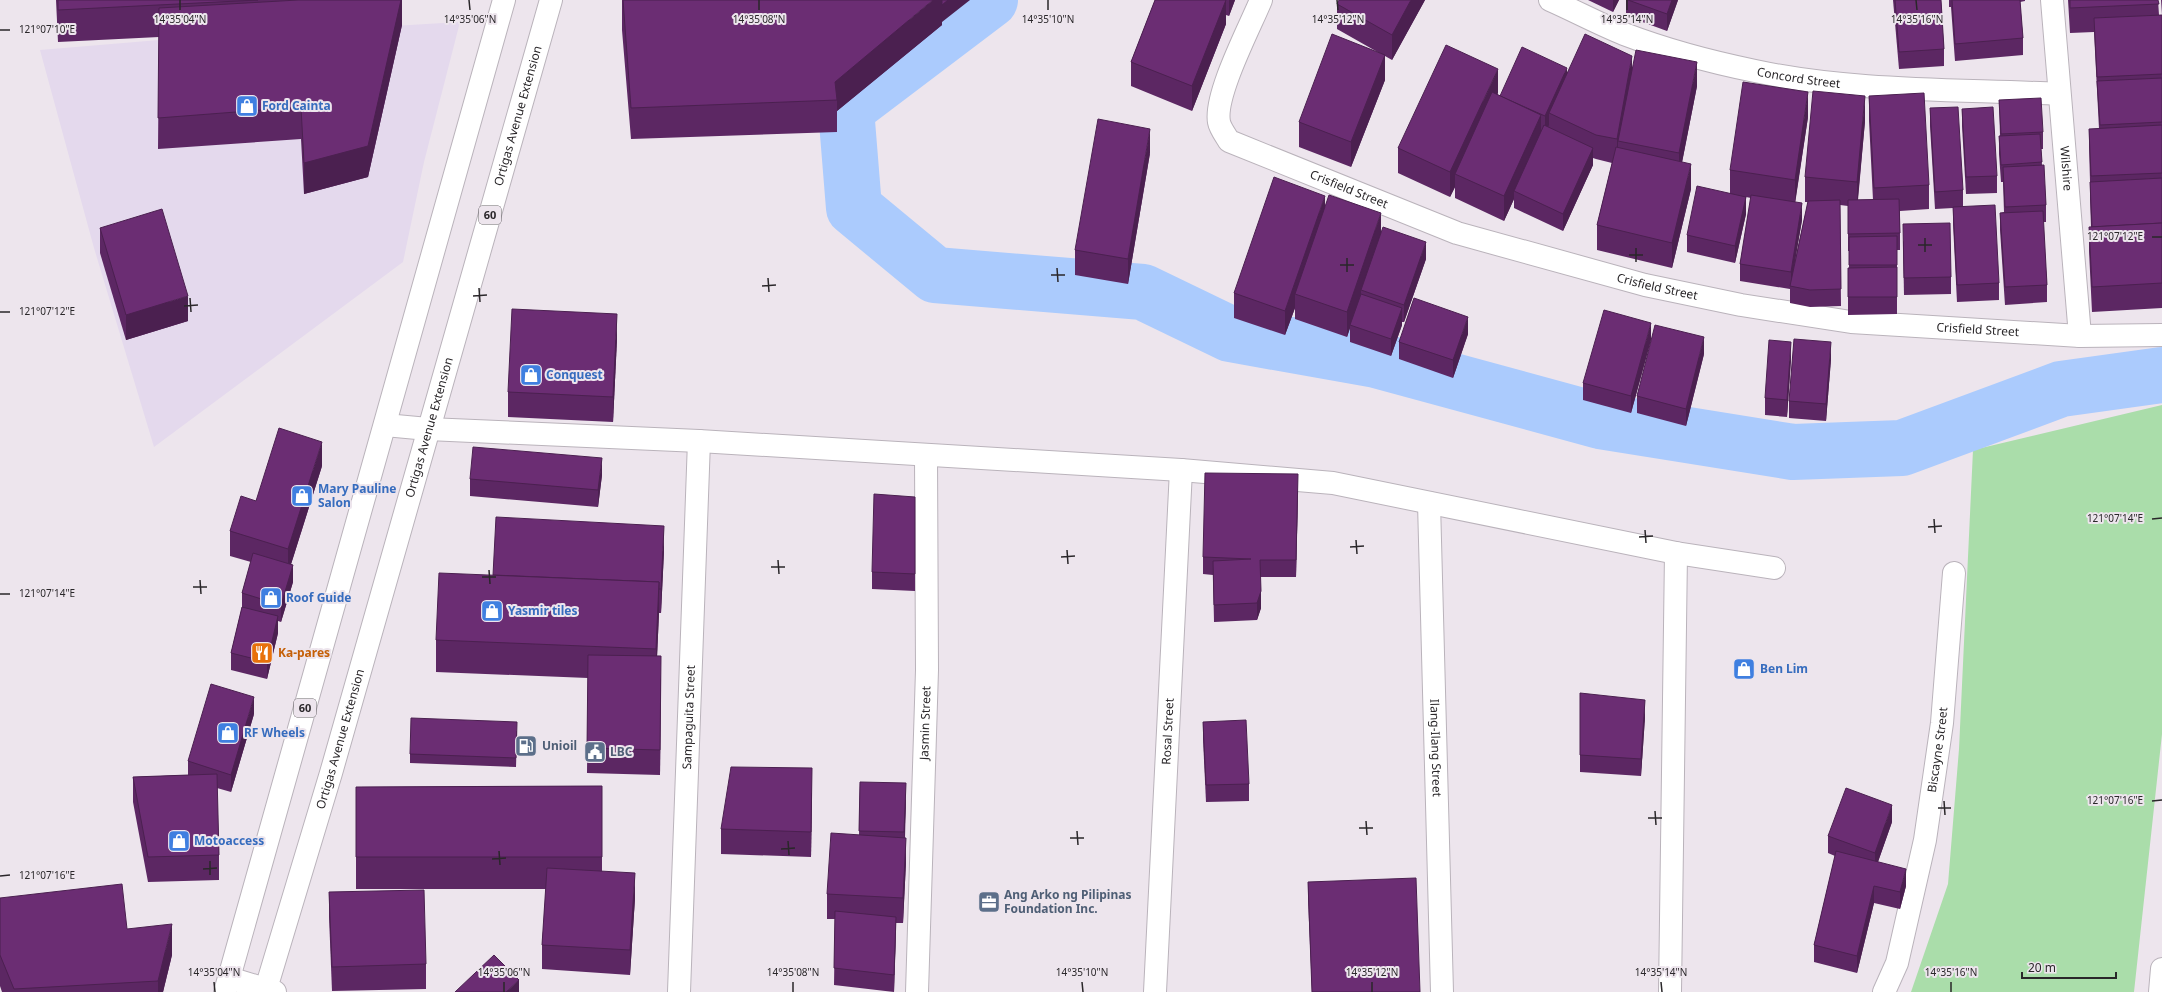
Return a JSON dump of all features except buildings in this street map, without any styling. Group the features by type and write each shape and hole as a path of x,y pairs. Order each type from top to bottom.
{"street":[{"name":"60","path":"227,985 504,0"},
{"name":"Ortigas Avenue Extension","path":"269,991 551,0"},
{"name":"Crisfield Street","path":"1261,0 1224,89 1219,107 1219,122 1228,141 1457,233 1644,285 1741,305 1851,322 2080,336 2162,335"},
{"name":"Concord Street","path":"1550,0 1632,36 1677,52 1755,71 1809,80 1863,85 2059,94"},
{"name":"Wilshire","path":"2052,0 2080,336"},
{"path":"385,425 428,429 699,441 1181,470 1333,483 1676,553 1774,568"},
{"name":"Sampaguita Street","path":"680,992 699,441"},
{"name":"Jasmin Street","path":"917,992 927,670 926,455"},
{"name":"Rosal Street","path":"1155,992 1181,470"},
{"name":"Ilang-Ilang Street","path":"1429,503 1442,992"},
{"path":"1670,992 1676,553"},
{"name":"Biscayne Street","path":"1884,992 1897,963 1925,840 1942,723 1954,573"},
{"path":"2160,992 2162,969"},
{"path":"227,985 269,991"}],"shaded area":[{"path":"460,22 424,162 403,262 154,447 94,248 40,50 159,40"}],"green space":[{"path":"2162,405 2162,734 2134,992 1911,992 1948,884 1959,749 1973,450"}],"waterway":[{"path":"990,0 846,109 854,208 935,275 1143,292 1230,334 1376,360 1600,421 1793,452 1902,448 2061,389 2162,375"}],"place":[{"name":"Ford Cainta","path":"247,106"},
{"name":"Conquest","path":"531,375"},
{"name":"Mary Pauline Salon","path":"302,496"},
{"name":"Roof Guide","path":"271,598"},
{"name":"Yasmir tiles","path":"492,611"},
{"name":"Ka-pares","path":"262,653"},
{"name":"Ben Lim","path":"1744,669"},
{"name":"RF Wheels","path":"228,733"},
{"name":"Unioil","path":"526,746"},
{"name":"LBC","path":"595,752"},
{"name":"Motoaccess","path":"179,841"},
{"name":"Ang Arko ng Pilipinas Foundation Inc.","path":"989,902"}]}
